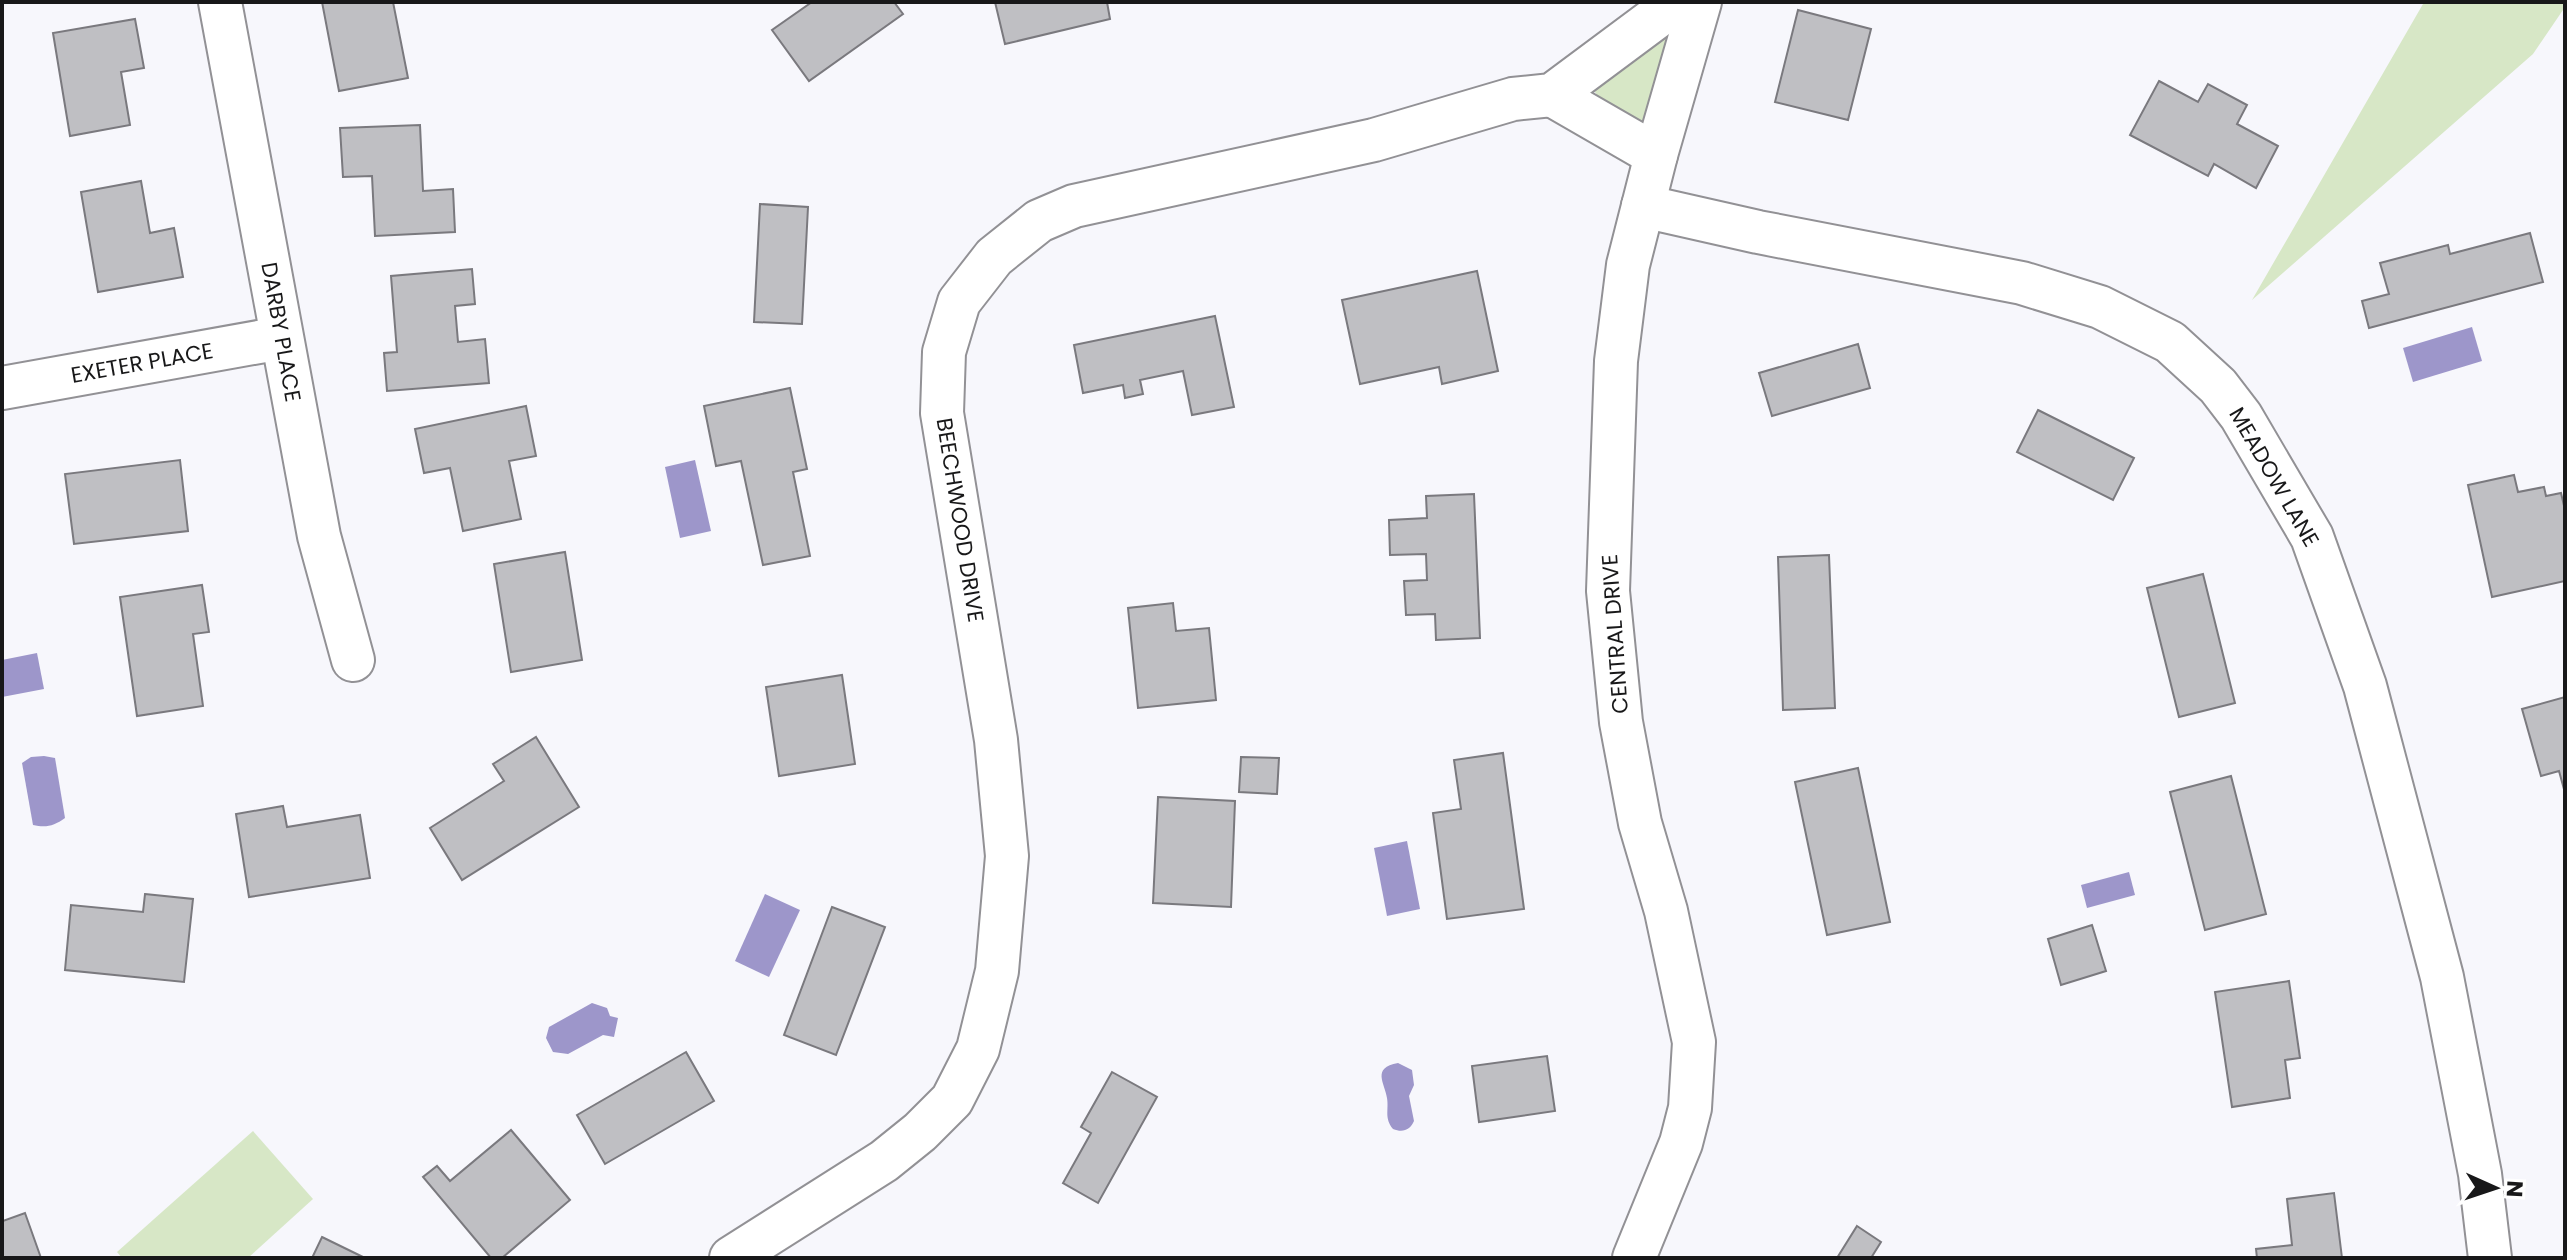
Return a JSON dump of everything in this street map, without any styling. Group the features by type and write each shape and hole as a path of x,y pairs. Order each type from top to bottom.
{"street":[{"name":"DARBY PLACE","path":"220,2 319,536 353,660"},
{"path":"1656,155 1552,95 1677,2"},
{"name":"CENTRAL DRIVE","path":"1634,1258 1681,1143 1690,1108 1694,1042 1666,911 1640,823 1621,722 1608,591 1616,361 1628,265 1700,2"},
{"name":"BEECHWOOD DRIVE","path":"731,1258 884,1161 920,1132 952,1100 978,1049 990,1002 997,971 1007,856 996,740 942,413 944,352 959,302 994,257 1039,221 1074,206 1374,140 1513,99 1552,95"},
{"name":"MEADOW LANE","path":"1643,206 1758,232 2022,283 2100,307 2170,342 2218,386 2241,416 2312,537 2365,686 2442,977 2480,1174 2490,1258"},
{"name":"EXETER PLACE","path":"2,388 281,338"}],"green space":[{"path":"2420,2 2565,2 2565,7 2533,54 2252,300 2423,4"},
{"path":"1674,25 1646,126 1597,95 1593,89"},
{"path":"253,1131 313,1199 248,1258 122,1258 117,1252"}],"shaded area":[{"path":"2472,327 2482,361 2413,382 2403,348"},
{"path":"695,460 711,531 680,538 665,467"},
{"path":"37,653 44,689 2,697 2,660"},
{"path":"31,757 55,758 65,818 53,825 42,826 33,825 22,763"},
{"path":"1407,841 1420,909 1387,916 1374,848"},
{"path":"2129,872 2135,895 2087,908 2081,885"},
{"path":"765,894 800,910 769,977 735,961"},
{"path":"592,1003 607,1008 610,1016 618,1018 614,1037 603,1035 568,1054 553,1052 546,1038 549,1027"},
{"path":"1398,1063 1412,1070 1414,1085 1409,1096 1414,1121 1403,1131 1393,1129 1389,1121 1382,1077 1385,1068"}],"building":[{"path":"322,2 393,2 408,78 339,91"},
{"path":"812,2 894,2 903,14 809,81 772,30"},
{"path":"995,2 1107,2 1110,19 1005,44"},
{"path":"1798,10 1871,29 1848,120 1775,102"},
{"path":"135,19 144,68 121,72 130,125 70,136 53,33"},
{"path":"2159,81 2198,102 2208,84 2247,105 2237,124 2278,146 2256,188 2214,164 2208,176 2130,135"},
{"path":"420,125 423,191 453,189 455,232 375,236 372,176 343,177 340,128"},
{"path":"141,181 150,233 174,228 183,277 98,292 81,192"},
{"path":"760,204 808,207 802,324 754,322"},
{"path":"2530,233 2543,282 2369,328 2362,301 2389,294 2380,263 2448,245 2450,254"},
{"path":"472,269 475,304 455,306 458,342 485,339 489,383 387,391 384,353 397,352 391,276"},
{"path":"1477,271 1498,371 1442,384 1439,367 1360,384 1342,300"},
{"path":"1215,316 1234,407 1192,415 1183,371 1140,380 1143,394 1125,398 1123,385 1083,393 1074,345"},
{"path":"1858,344 1870,388 1772,416 1759,373"},
{"path":"790,388 807,469 793,472 810,556 763,565 741,461 716,466 704,406"},
{"path":"526,406 536,456 509,461 521,519 463,531 450,468 424,473 415,429"},
{"path":"2038,410 2134,458 2113,500 2017,452"},
{"path":"180,460 188,531 74,544 65,474"},
{"path":"2514,475 2518,492 2544,487 2546,496 2561,493 2565,510 2565,581 2492,597 2468,485"},
{"path":"1474,494 1480,638 1436,640 1435,614 1406,615 1404,581 1427,580 1426,554 1390,555 1389,520 1427,518 1426,496"},
{"path":"565,552 582,660 511,672 494,564"},
{"path":"1829,555 1835,708 1783,710 1778,557"},
{"path":"2203,574 2235,703 2179,717 2147,588"},
{"path":"202,585 209,632 193,634 203,706 137,716 120,597"},
{"path":"1173,603 1176,631 1209,628 1216,700 1138,708 1128,608"},
{"path":"842,675 855,764 779,776 766,687"},
{"path":"2565,697 2565,793 2559,771 2541,776 2522,709"},
{"path":"536,737 579,807 462,880 430,828 504,781 493,764"},
{"path":"1503,753 1524,909 1447,919 1433,813 1461,809 1454,760"},
{"path":"1241,757 1279,758 1277,794 1239,792"},
{"path":"1858,768 1890,922 1827,935 1795,782"},
{"path":"2231,776 2266,914 2205,930 2170,792"},
{"path":"1158,797 1235,801 1231,907 1153,903"},
{"path":"283,806 287,827 360,815 370,878 249,897 236,814"},
{"path":"145,894 193,899 184,982 65,970 71,905 143,912"},
{"path":"832,907 885,927 836,1055 784,1035"},
{"path":"2092,925 2106,971 2061,985 2048,939"},
{"path":"2289,981 2300,1058 2285,1060 2290,1098 2232,1107 2215,992"},
{"path":"686,1052 714,1101 605,1164 577,1115"},
{"path":"1547,1056 1555,1111 1479,1122 1472,1066"},
{"path":"1112,1072 1157,1097 1098,1203 1063,1183 1091,1133 1081,1127"},
{"path":"511,1130 570,1200 502,1258 491,1258 423,1177 437,1166 450,1181"},
{"path":"2334,1193 2342,1258 2257,1258 2256,1249 2292,1245 2287,1199"},
{"path":"25,1213 41,1258 2,1258 2,1218 3,1221"},
{"path":"1857,1226 1881,1242 1871,1258 1837,1258"},
{"path":"322,1237 365,1258 312,1258"}]}
